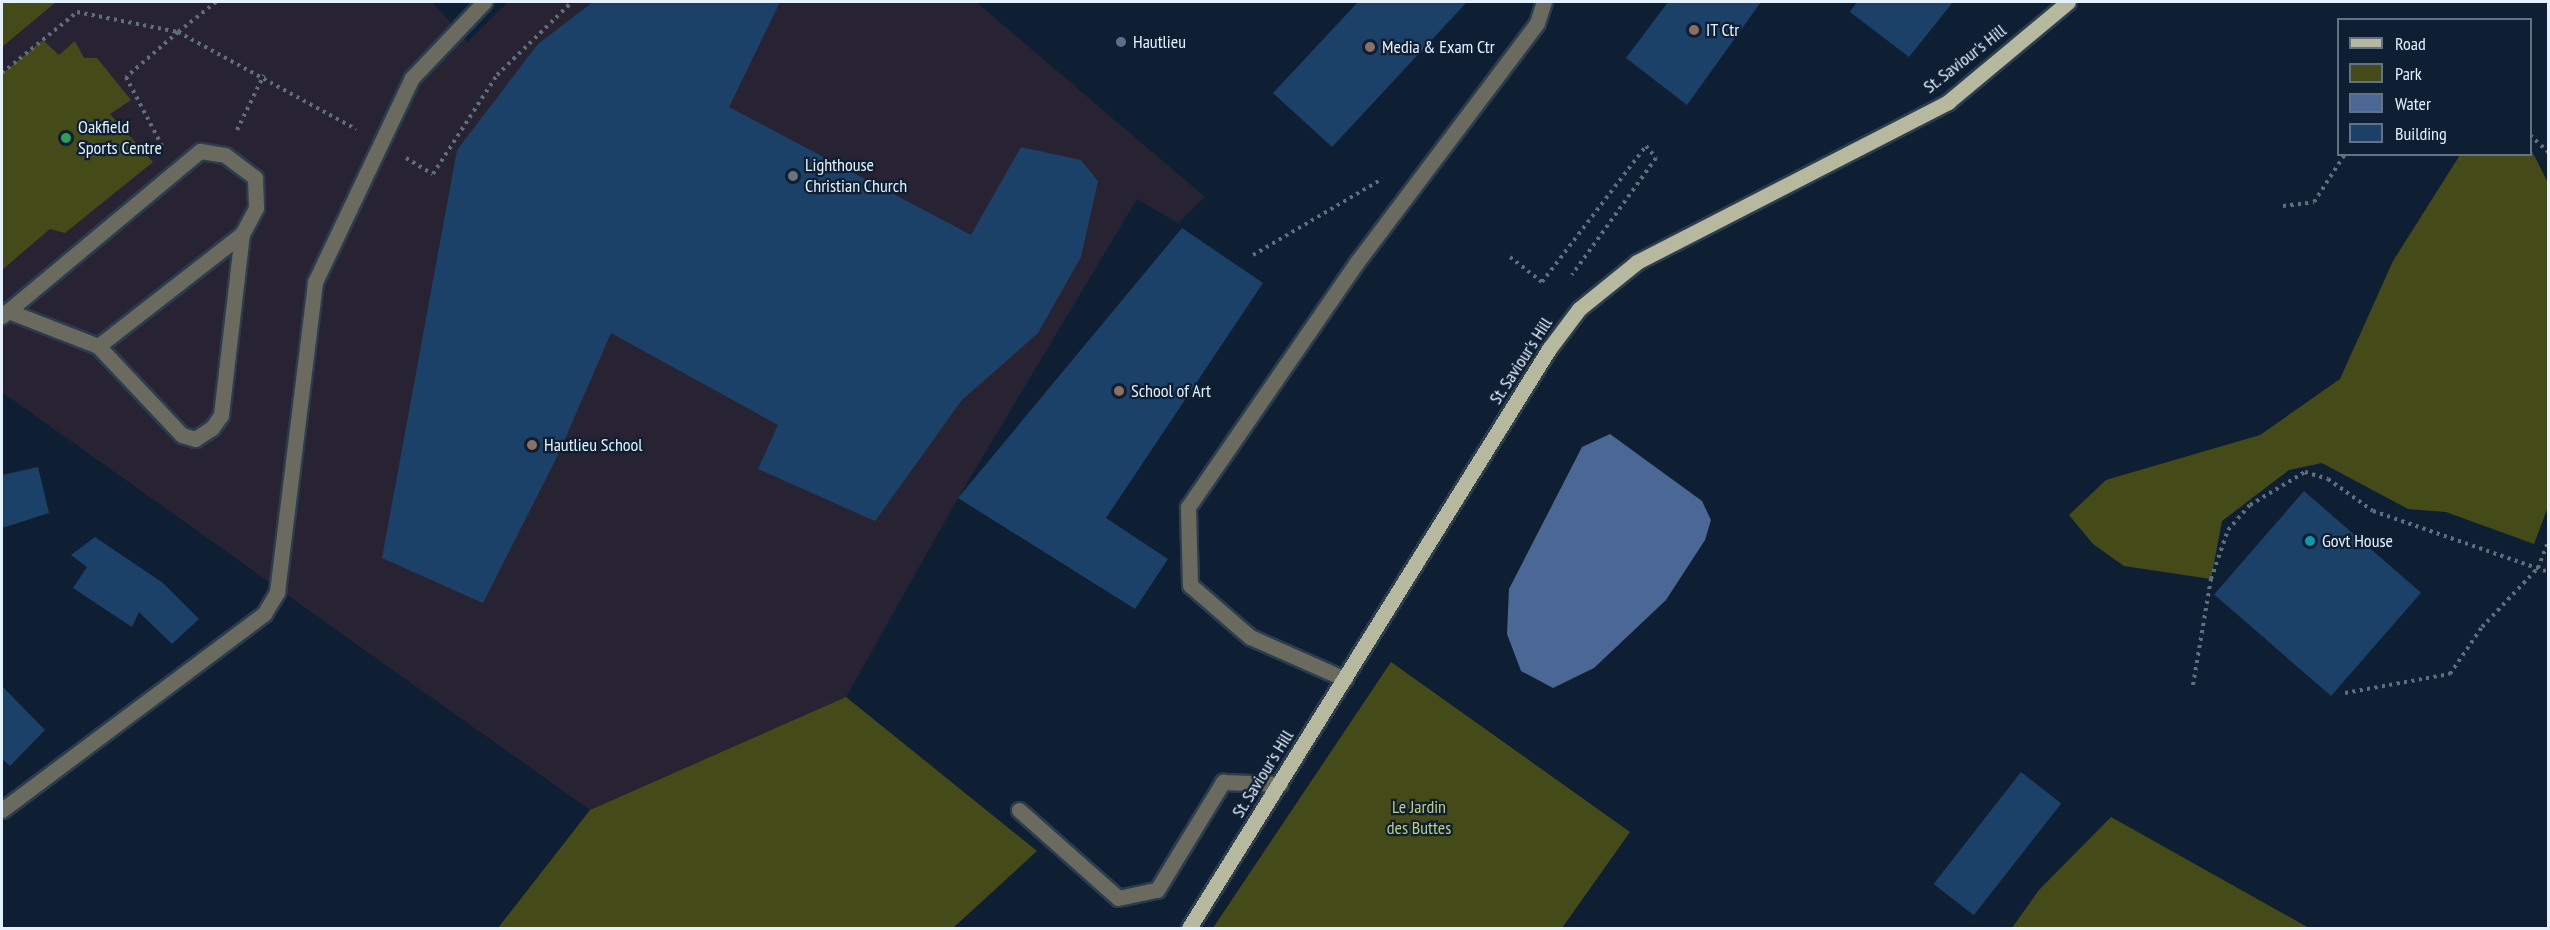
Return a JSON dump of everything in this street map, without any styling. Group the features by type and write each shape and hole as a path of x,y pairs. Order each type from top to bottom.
{"main road":[{"name":"St. Saviour's Hill","path":"1189,928 1549,350 1579,309 1637,262 1948,102 2068,2"}],"lane":[{"path":"2,810 264,614 277,592 315,282 412,78 484,2"},
{"path":"1345,680 1250,637 1190,585 1188,507 1357,262 1537,23 1544,2"},
{"path":"200,151 225,155 255,177 256,208 243,234 221,415 212,428 195,439 182,435 98,346 5,314 200,151"},
{"path":"98,346 243,234"},
{"path":"1019,810 1118,898 1157,890 1223,782 1280,784"}],"path":[{"path":"205,10 216,2"},
{"path":"2,73 77,12 178,32 126,76 156,138 180,167"},
{"path":"225,155 264,75"},
{"path":"2532,137 2548,152"},
{"path":"1510,257 1542,282 1646,146 1656,158 1562,289 1579,309"},
{"path":"2283,206 2314,202 2344,156"},
{"path":"1253,255 1393,172"},
{"path":"2193,685 2211,579 2228,530 2250,505 2305,472 2328,479 2373,511 2548,572"},
{"path":"2345,693 2450,674 2481,627 2538,568 2548,542"}],"shaded area":[{"name":"Hautlieu School","path":"2,2 432,2 468,42 508,2 976,2 1205,197 1178,223 1137,199 958,498 846,697 590,810 2,392"}],"green space":[{"path":"2,2 56,2 2,47"},
{"name":"Oakfield Sports Centre","path":"43,40 59,55 75,41 84,58 97,58 131,100 110,114 153,162 65,233 50,229 2,270 2,74"},
{"path":"2532,151 2548,183 2548,507 2534,544 2446,512 2408,509 2322,463 2289,470 2222,521 2211,579 2124,566 2093,544 2069,515 2106,480 2260,435 2340,379 2393,261 2459,156 2532,156"},
{"name":"Le Jardin des Buttes","path":"1391,662 1630,832 1562,928 1213,928"},
{"path":"846,697 1037,851 953,928 498,928 590,810"},
{"path":"2111,817 2309,928 2012,928 2039,890"}],"water":[{"path":"1610,434 1702,501 1711,520 1705,540 1666,600 1594,668 1553,688 1521,671 1507,634 1509,589 1582,447"}],"building":[{"path":"593,2 780,2 729,107 971,235 1021,147 1081,160 1098,181 1081,257 1038,333 962,400 875,521 758,469 778,425 611,333 558,455 483,603 382,558 457,150 538,44"},
{"name":"Media & Exam Ctr","path":"1358,2 1467,2 1332,147 1273,93"},
{"name":"IT Ctr","path":"1668,2 1761,2 1687,105 1626,58"},
{"path":"1857,2 1953,2 1909,57 1850,12"},
{"name":"School of Art","path":"1182,228 1263,283 1106,518 1168,559 1135,609 958,498"},
{"path":"38,467 49,513 2,528 2,475"},
{"name":"Govt House","path":"2304,491 2421,593 2331,696 2214,594"},
{"path":"95,537 163,583 199,619 172,644 139,612 132,627 73,588 87,567 71,555"},
{"path":"2,686 45,730 10,766 2,759"},
{"path":"2021,772 2061,803 1974,915 1934,884"}],"place":[{"name":"IT Ctr","path":"1694,30"},
{"name":"Hautlieu","path":"1121,42"},
{"name":"Media & Exam Ctr","path":"1370,47"},
{"name":"Oakfield Sports Centre","path":"66,138"},
{"name":"Lighthouse Christian Church","path":"793,176"},
{"name":"School of Art","path":"1119,391"},
{"name":"Hautlieu School","path":"532,445"},
{"name":"Govt House","path":"2310,541"}]}
